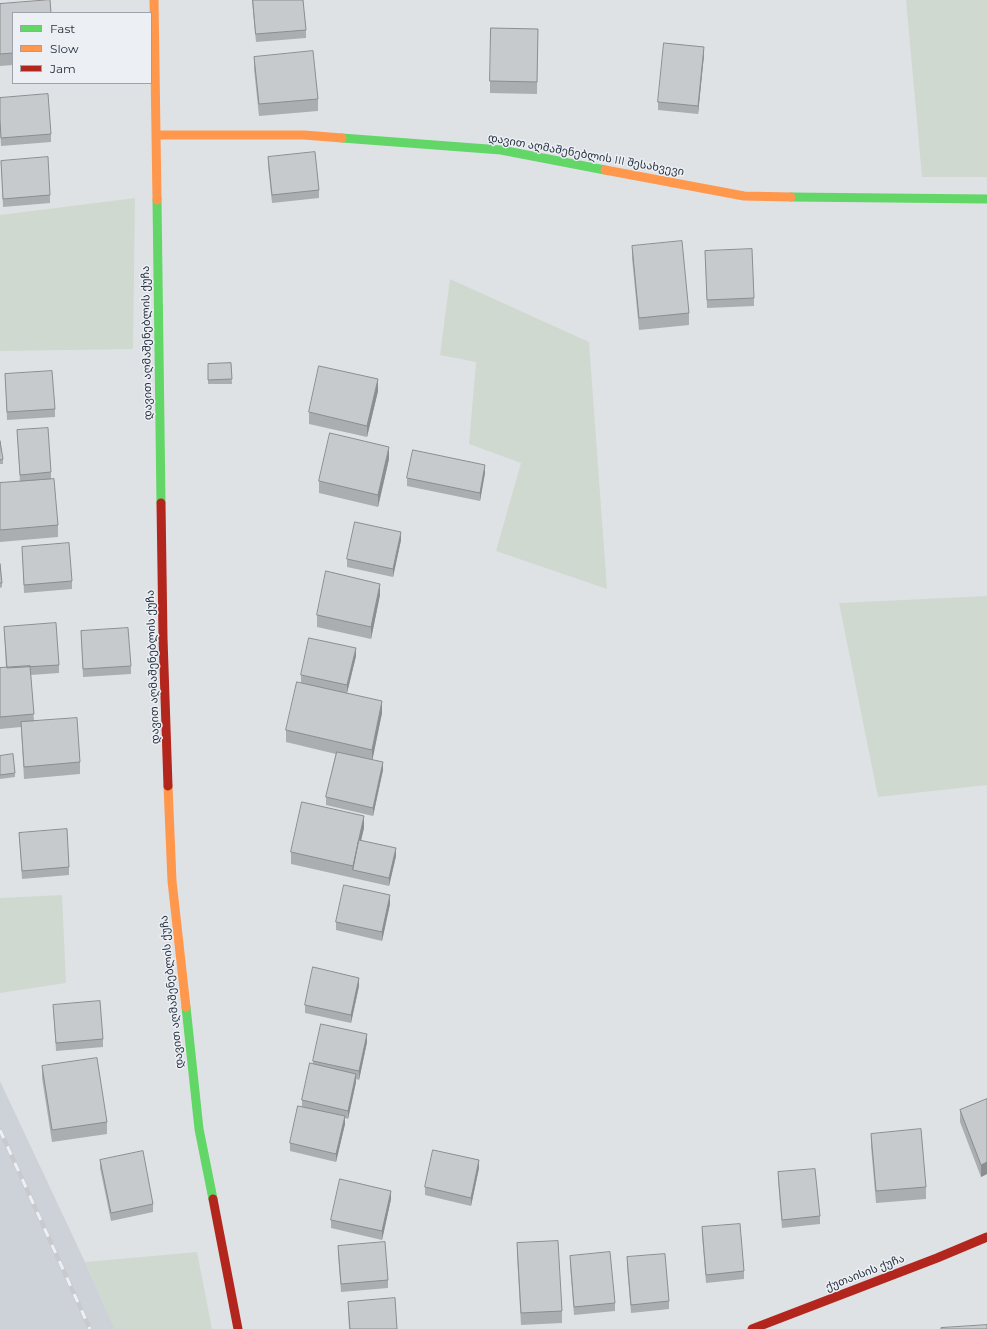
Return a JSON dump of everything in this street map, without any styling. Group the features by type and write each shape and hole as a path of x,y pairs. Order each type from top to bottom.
{"main road":[{"name":"დავით აღმაშენებლის ქუჩა","path":"154,0 163,638 172,881 199,1129 238,1329"},
{"name":"დავით აღმაშენებლის III შესახვევი","path":"156,135 304,134 500,150 744,196 987,199"},
{"name":"ქუთაისის ქუჩა","path":"752,1329 937,1258 987,1237"}],"shaded area":[{"path":"906,0 987,0 987,177 922,177"},
{"path":"135,198 133,349 0,351 0,215"},
{"path":"450,279 589,342 607,589 496,551 521,463 469,444 476,362 440,355"},
{"path":"987,596 987,785 878,797 839,603"},
{"path":"62,895 66,983 0,993 0,898"},
{"path":"0,1081 85,1262 115,1329 0,1329"},
{"path":"197,1252 212,1329 115,1329 85,1262"}],"building":[{"path":"50,0 51,12 12,12 12,53 0,54 0,4"},
{"path":"253,0 303,0 306,30 256,34"},
{"path":"491,28 538,29 537,82 490,81"},
{"path":"664,43 704,47 698,106 658,102"},
{"path":"313,51 318,99 259,104 254,57"},
{"path":"48,94 51,134 1,138 0,98"},
{"path":"315,152 319,190 272,195 268,157"},
{"path":"48,157 50,195 3,199 1,161"},
{"path":"682,241 689,313 639,318 632,246"},
{"path":"752,249 754,298 707,300 705,251"},
{"path":"231,363 232,379 208,380 208,364"},
{"path":"319,366 378,379 367,426 309,412"},
{"path":"52,371 55,409 7,412 5,374"},
{"path":"48,428 51,472 20,475 17,430"},
{"path":"330,433 389,447 378,495 319,481"},
{"path":"0,441 3,459 0,460"},
{"path":"413,450 485,465 480,493 407,478"},
{"path":"54,479 58,525 0,530 0,483"},
{"path":"355,522 401,532 393,569 347,559"},
{"path":"69,543 72,581 24,585 22,547"},
{"path":"0,564 2,583 0,583"},
{"path":"326,571 380,584 371,627 317,615"},
{"path":"56,623 59,665 7,668 4,627"},
{"path":"128,628 131,666 83,669 81,631"},
{"path":"309,638 356,648 347,685 301,675"},
{"path":"30,666 34,714 0,717 0,668"},
{"path":"297,682 382,701 372,750 286,730"},
{"path":"77,718 80,762 24,767 21,722"},
{"path":"337,752 383,762 373,808 326,797"},
{"path":"13,754 15,773 0,775 0,756"},
{"path":"302,802 364,816 353,866 291,852"},
{"path":"67,829 69,867 22,871 19,833"},
{"path":"359,840 396,848 389,878 353,870"},
{"path":"344,885 390,895 382,932 336,922"},
{"path":"313,967 359,978 351,1015 305,1005"},
{"path":"100,1001 103,1039 56,1043 53,1005"},
{"path":"321,1024 367,1034 359,1071 313,1061"},
{"path":"97,1058 107,1122 52,1130 42,1066"},
{"path":"310,1063 356,1074 348,1111 302,1100"},
{"path":"987,1099 987,1162 981,1165 960,1110"},
{"path":"298,1106 345,1116 336,1154 290,1143"},
{"path":"921,1129 926,1187 876,1191 871,1134"},
{"path":"433,1150 479,1160 471,1198 425,1187"},
{"path":"143,1151 153,1204 111,1213 100,1160"},
{"path":"815,1169 820,1216 782,1220 778,1172"},
{"path":"340,1179 391,1191 382,1231 331,1220"},
{"path":"740,1224 744,1271 706,1275 702,1227"},
{"path":"558,1241 562,1311 521,1313 517,1243"},
{"path":"385,1242 388,1280 341,1284 338,1246"},
{"path":"610,1252 615,1303 574,1307 570,1256"},
{"path":"665,1254 669,1301 631,1305 627,1257"},
{"path":"395,1298 397,1329 350,1329 348,1302"},
{"path":"987,1325 987,1329 941,1329 941,1328"}],"railway":[{"path":"0,1130 90,1329"}],"traffic: fast":[{"path":"342,138 501,150 605,170"},
{"path":"791,197 987,199"},
{"path":"157,200 161,503"},
{"path":"186,1007 199,1129 213,1199"}],"traffic: slow":[{"path":"154,0 157,200"},
{"path":"156,135 304,135 342,138"},
{"path":"605,170 744,196 791,197"},
{"path":"168,786 172,881 186,1007"}],"traffic: jam":[{"path":"161,503 163,638 168,786"},
{"path":"213,1199 238,1329"},
{"path":"752,1329 937,1258 987,1237"}]}
